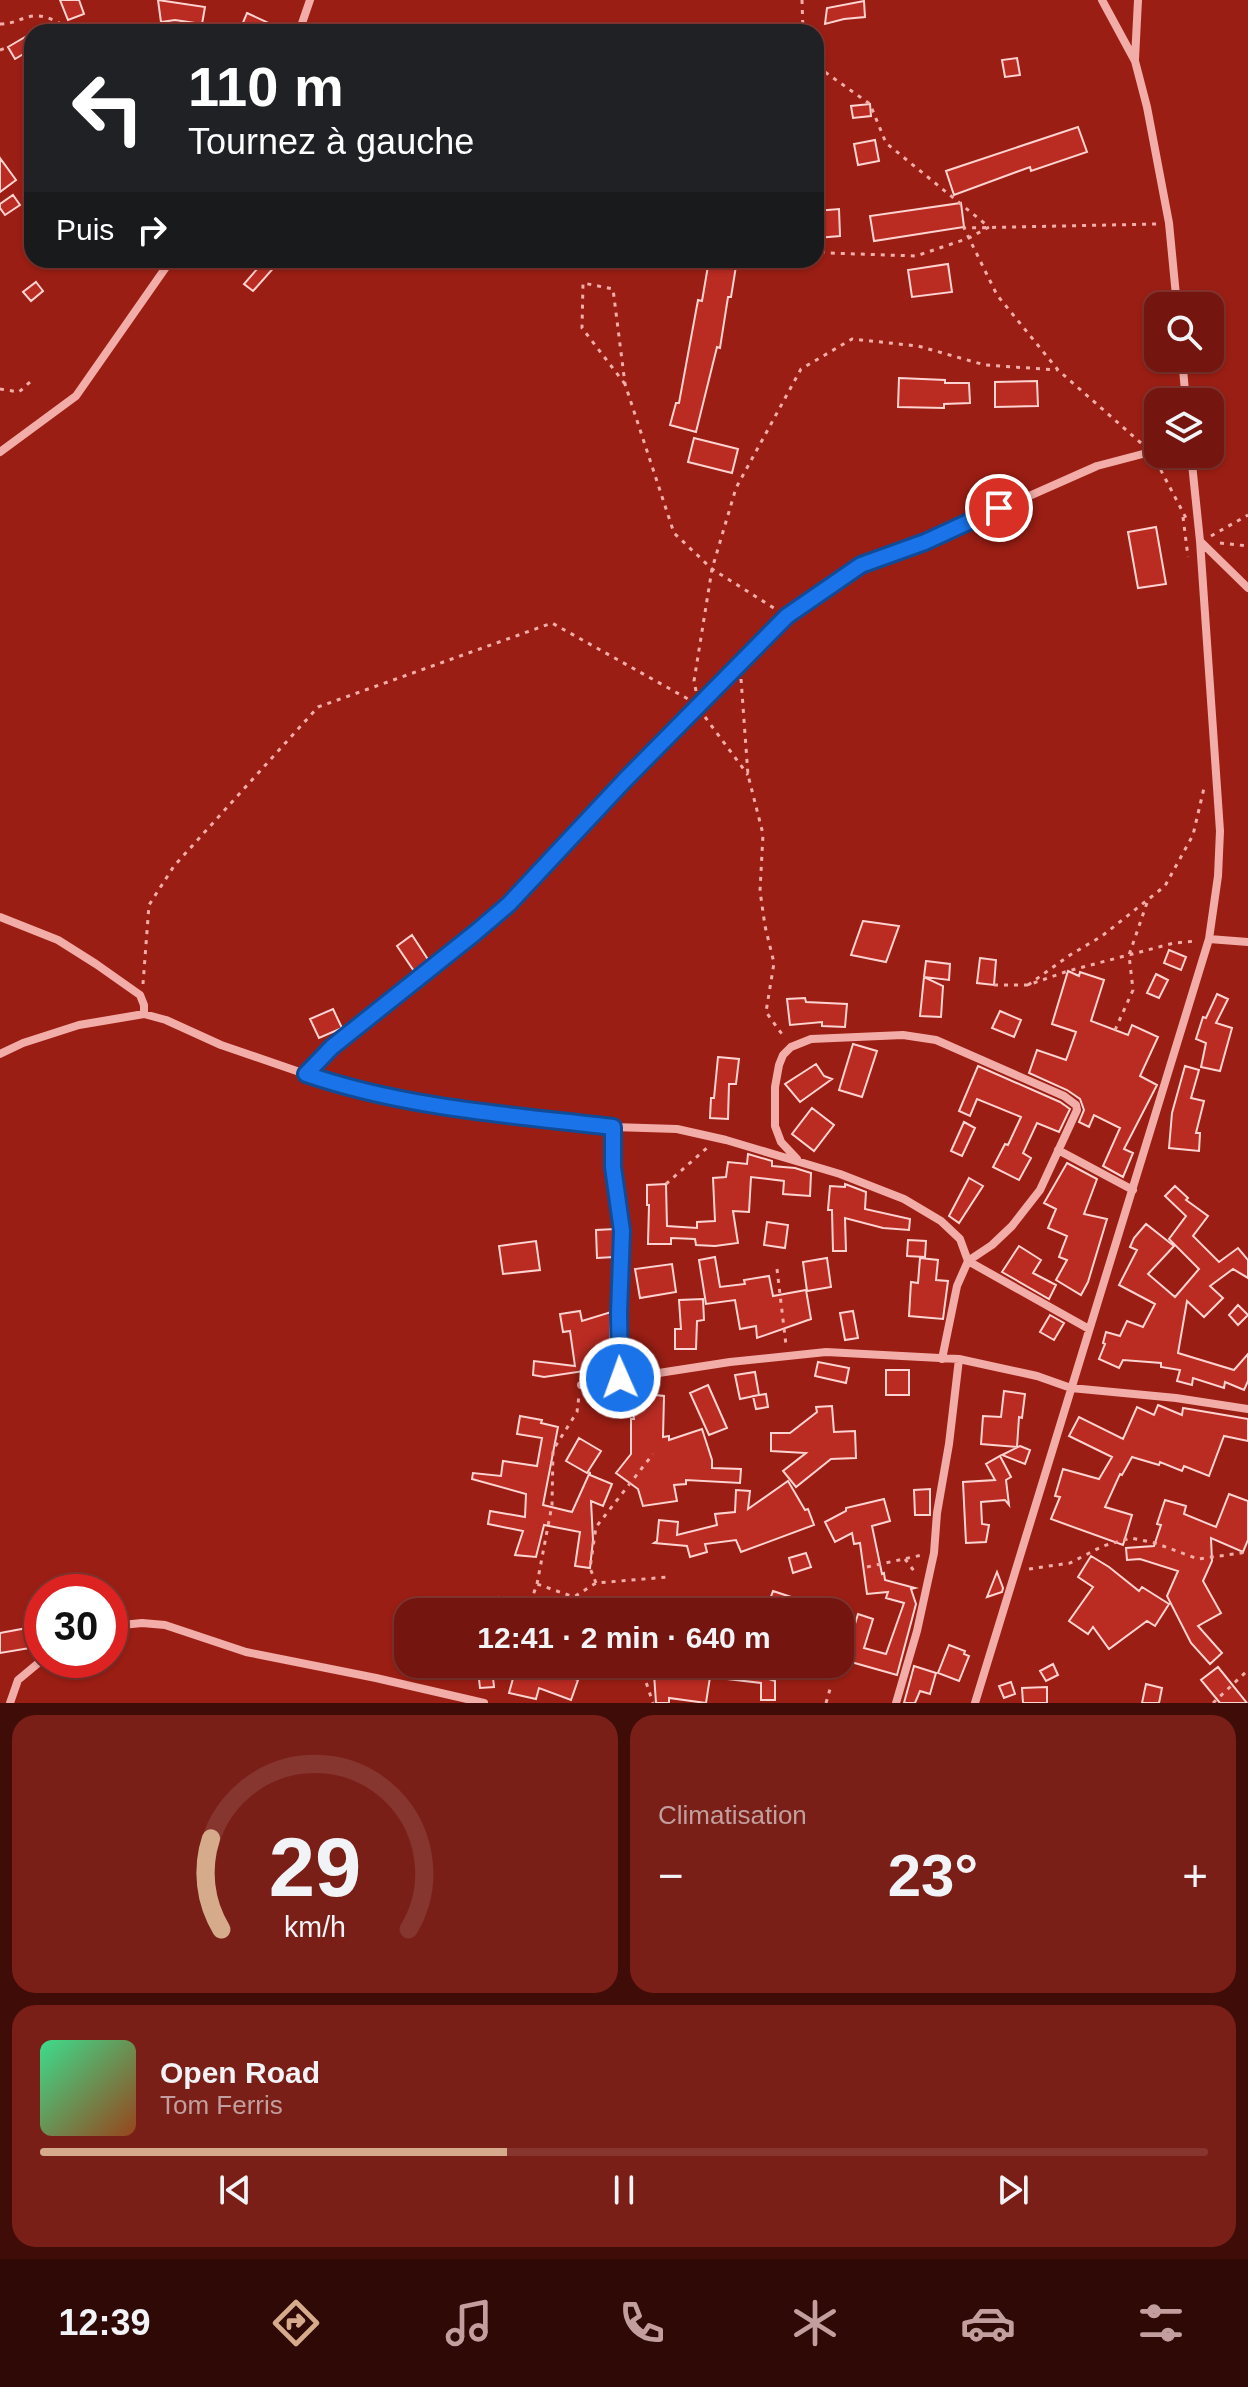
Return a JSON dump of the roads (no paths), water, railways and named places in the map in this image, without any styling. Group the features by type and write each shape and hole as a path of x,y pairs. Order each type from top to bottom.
{"street":[{"path":"302,24 310,0"},
{"path":"1102,0 1135,61 1157,151 1169,223 1176,292"},
{"path":"1135,61 1138,0"},
{"path":"0,452 76,396 165,268"},
{"path":"306,1074 332,1047 509,904 625,780 787,616 861,565 925,542 1097,466 1144,455"},
{"path":"975,1703 1209,939 1218,876 1220,831 1192,468"},
{"path":"1200,541 1248,588"},
{"path":"0,917 58,940 140,995 144,1014"},
{"path":"1209,939 1248,942"},
{"path":"0,1054 23,1043 79,1025 144,1014 166,1020 221,1045 346,1088 481,1113 613,1127 677,1129 726,1140 840,1174 904,1199 941,1221 960,1239 968,1261 1089,1329"},
{"path":"799,1161 781,1142 775,1126 775,1087 783,1055 791,1047 811,1039 903,1035 936,1040 1076,1105 1077,1110 1040,1190 1012,1226 992,1245 968,1261 957,1286 942,1359"},
{"path":"613,1127 613,1167 622,1231 620,1378"},
{"path":"1058,1150 1133,1190"},
{"path":"581,1385 826,1352 959,1359 1037,1376 1071,1388 1176,1398 1248,1409"},
{"path":"896,1703 934,1553 959,1359"},
{"path":"128,1624 165,1625 246,1652 484,1703"},
{"path":"10,1703 18,1680 24,1675"}]}
